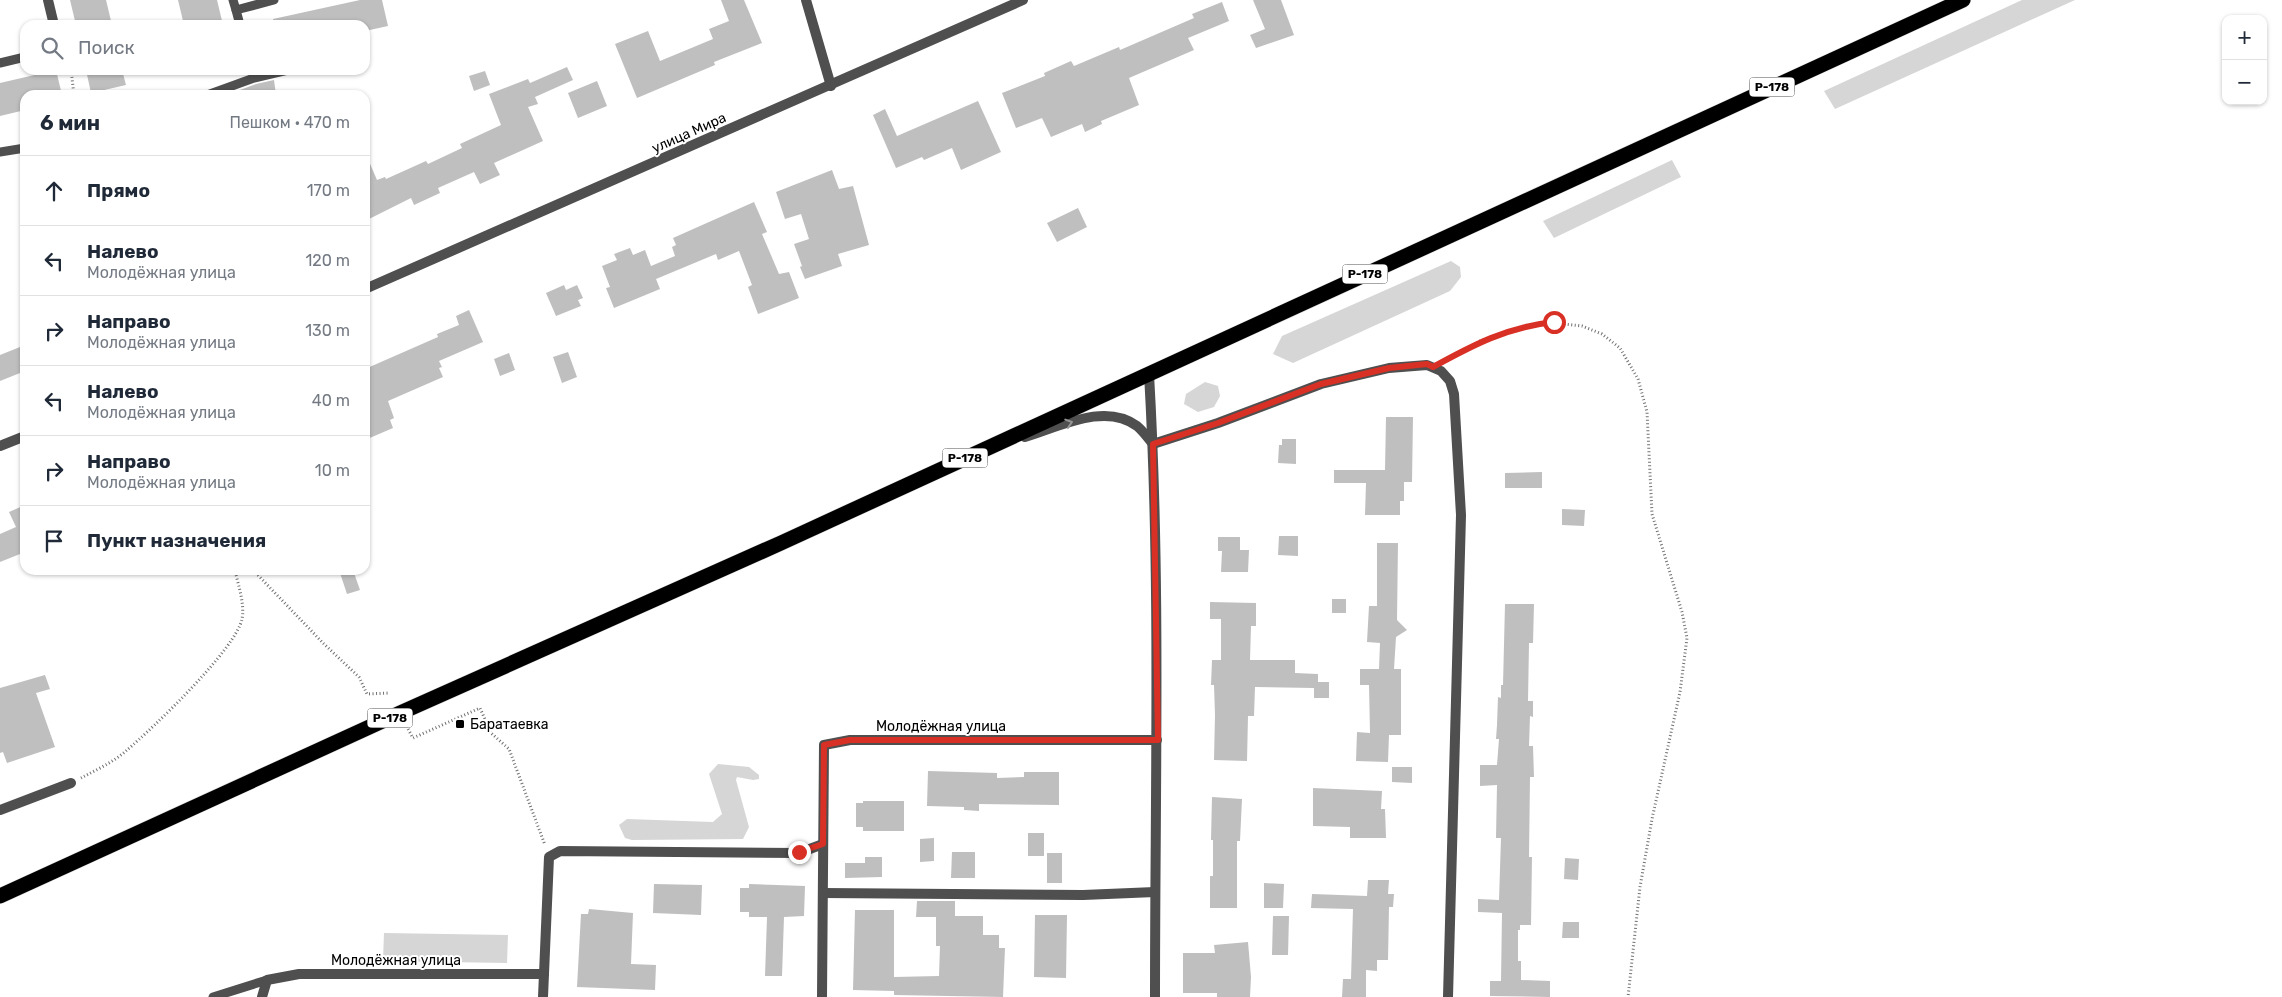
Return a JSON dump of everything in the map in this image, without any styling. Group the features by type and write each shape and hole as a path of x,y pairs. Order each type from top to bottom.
{"highway":[{"name":"Р-178","path":"0,896 972,455 1963,0"}],"street":[{"path":"48,0 53,20"},
{"path":"806,0 831,86"},
{"name":"улица Мира","path":"370,287 831,86 1023,0"},
{"path":"1153,444 1218,423 1321,384 1389,368 1427,364 1441,371 1450,381 1454,394 1461,515 1448,997"},
{"path":"1149,374 1153,444 1158,740 1155,997"},
{"path":"972,455 1086,418 1108,416 1125,419 1138,427 1153,444"},
{"path":"0,446 20,438"},
{"name":"Молодёжная улица","path":"822,997 824,745 850,740 1158,740"},
{"path":"0,810 72,783"},
{"path":"543,997 549,857 560,851 799,852 823,844"},
{"path":"823,893 1083,895 1155,892"},
{"name":"Молодёжная улица","path":"267,980 299,974 544,974"},
{"path":"262,997 267,980"}],"lane":[{"path":"233,0 239,20"},
{"path":"236,10 274,0"},
{"path":"0,63 20,58"},
{"path":"218,90 251,75"},
{"path":"0,152 20,149"},
{"path":"213,997 267,980"}],"path":[{"path":"72,75 73,90"},
{"path":"1433,367 1480,341 1527,325 1554,322 1582,326 1602,334 1620,348 1638,379 1647,412 1652,514 1682,612 1687,638 1680,692 1652,819 1640,887 1628,997"},
{"path":"72,783 126,751 204,674 229,645 242,620 242,605 236,575"},
{"path":"258,575 323,643 359,677 367,694 390,693"},
{"path":"408,729 413,738 480,708 491,733 509,749 549,857"}],"shaded area":[{"path":"2022,0 2075,0 1835,109 1824,91"},
{"path":"1672,160 1681,177 1554,238 1543,221"},
{"path":"1451,261 1460,267 1461,277 1450,291 1293,363 1273,354 1282,336"},
{"path":"1205,382 1218,386 1220,396 1214,407 1198,412 1184,404 1186,394"},
{"path":"718,764 749,767 759,775 759,779 753,780 737,777 736,780 749,827 743,839 632,840 625,838 619,825 627,819 713,822 722,814 709,774"},
{"path":"384,933 508,935 507,963 383,961"}],"building":[{"path":"70,0 106,0 111,20 75,20"},
{"path":"178,0 217,0 222,20 183,20"},
{"path":"360,0 382,0 388,26 370,30 370,20 273,19"},
{"path":"721,0 744,0 762,43 714,62 715,65 637,98 615,44 648,31 660,61 713,39 709,29 729,21"},
{"path":"1253,0 1281,0 1294,35 1256,48 1250,35 1265,29"},
{"path":"1222,2 1229,21 1188,38 1194,50 1129,78 1139,105 1101,121 1102,124 1085,132 1082,124 1051,137 1042,118 1016,128 1002,93 1045,76 1044,73 1071,61 1074,66 1119,47 1120,50 1194,18 1192,14"},
{"path":"567,67 573,80 535,97 538,104 528,107 543,141 494,163 500,175 480,184 474,172 438,188 440,193 414,205 411,198 370,218 370,164 377,180 385,177 386,179 426,161 428,164 462,148 460,144 501,125 489,94 528,79 530,83"},
{"path":"485,71 490,85 474,91 469,76"},
{"path":"34,75 57,75 61,90 20,90 20,111 0,116 0,83"},
{"path":"87,75 123,75 126,85 104,90 90,90"},
{"path":"274,80 275,90 240,90"},
{"path":"597,81 607,106 578,118 568,93"},
{"path":"978,101 1001,152 961,170 952,148 924,160 922,157 896,168 873,115 885,109 897,136"},
{"path":"832,170 839,189 853,186 869,245 838,254 842,266 805,279 794,244 809,239 801,214 785,219 776,192"},
{"path":"754,202 767,232 762,234 779,274 789,272 799,298 758,314 748,287 752,285 739,251 718,260 716,254 656,279 660,289 614,308 606,288 610,287 602,266 617,260 614,254 630,248 633,255 645,250 651,266 675,256 672,247 676,245 673,238"},
{"path":"1078,208 1087,227 1057,242 1047,223"},
{"path":"564,285 566,290 577,285 583,298 578,300 581,306 556,316 546,293"},
{"path":"469,310 483,342 439,361 442,367 439,368 443,377 388,401 394,418 390,420 393,428 370,438 370,367 438,337 437,334 459,325 456,316"},
{"path":"20,347 20,373 0,381 0,355"},
{"path":"568,352 577,377 562,383 553,357"},
{"path":"509,353 515,370 500,376 494,359"},
{"path":"1386,417 1413,417 1412,482 1404,482 1404,501 1400,501 1400,515 1365,515 1366,483 1334,483 1334,470 1385,470"},
{"path":"1282,439 1296,439 1296,464 1278,463 1279,445 1282,445"},
{"path":"1542,472 1542,488 1505,488 1505,473"},
{"path":"20,507 20,554 0,562 0,534 16,527 9,512"},
{"path":"1562,509 1585,510 1584,526 1562,525"},
{"path":"1279,536 1298,536 1298,556 1278,555"},
{"path":"1218,537 1240,537 1240,550 1249,550 1248,572 1221,572 1222,551 1218,551"},
{"path":"1377,543 1398,543 1397,620 1407,630 1396,637 1394,669 1401,669 1401,735 1389,735 1388,762 1356,761 1357,732 1370,733 1369,685 1360,685 1360,669 1379,669 1380,643 1367,642 1369,606 1377,606"},
{"path":"341,575 355,575 360,590 347,594"},
{"path":"1332,599 1346,599 1346,613 1332,613"},
{"path":"1210,602 1256,603 1256,626 1251,626 1250,660 1295,660 1295,673 1318,674 1318,682 1329,682 1329,698 1314,698 1314,688 1255,687 1254,716 1248,716 1247,761 1214,760 1215,715 1214,685 1211,685 1212,660 1221,660 1221,619 1210,619"},
{"path":"1505,604 1534,604 1533,643 1529,643 1528,701 1533,701 1533,717 1530,716 1529,746 1533,746 1534,777 1530,777 1529,857 1532,857 1531,925 1520,925 1520,930 1518,930 1518,961 1521,961 1521,980 1550,981 1550,997 1490,996 1490,981 1501,981 1502,913 1478,912 1478,899 1499,900 1501,838 1496,838 1497,785 1480,786 1480,765 1497,765 1499,739 1496,739 1498,697 1501,698 1501,685 1503,685"},
{"path":"45,675 50,689 36,693 55,747 7,763 3,752 0,753 0,688"},
{"path":"1392,767 1412,767 1412,783 1392,782"},
{"path":"928,771 997,773 997,778 1024,777 1024,772 1059,772 1059,805 979,804 979,811 964,810 964,807 927,806"},
{"path":"1313,788 1382,791 1381,809 1385,809 1386,838 1350,838 1350,827 1313,826"},
{"path":"1212,797 1242,799 1240,841 1237,841 1237,908 1210,908 1210,876 1213,876 1213,840 1211,840"},
{"path":"863,801 904,801 904,831 863,831 863,827 856,827 856,803 863,803"},
{"path":"1028,833 1044,833 1044,856 1028,856"},
{"path":"934,838 934,861 920,862 920,839"},
{"path":"952,852 975,852 975,878 951,878"},
{"path":"1047,853 1062,853 1062,883 1047,883"},
{"path":"865,857 882,857 882,877 845,878 845,863 865,863"},
{"path":"1565,858 1579,859 1578,880 1564,879"},
{"path":"1368,880 1389,880 1388,894 1394,894 1393,907 1389,907 1388,960 1377,960 1377,971 1366,970 1366,997 1342,997 1343,979 1351,979 1353,909 1311,908 1312,894 1367,896"},
{"path":"1264,883 1284,884 1283,908 1264,908"},
{"path":"654,884 702,885 701,915 653,913"},
{"path":"749,884 805,886 804,916 784,917 782,976 765,976 767,917 749,917 749,912 740,912 740,888 749,888"},
{"path":"917,901 955,901 955,916 983,916 983,935 999,935 999,948 1005,948 1003,997 894,995 894,991 853,990 855,910 894,910 894,977 939,976 940,946 936,946 936,917 916,917"},
{"path":"589,909 633,913 631,964 656,965 655,990 577,987 581,914 588,914"},
{"path":"1035,915 1067,915 1066,978 1034,977"},
{"path":"1273,916 1289,916 1288,955 1272,955"},
{"path":"1563,922 1579,922 1579,938 1562,938"},
{"path":"1248,942 1251,977 1250,997 1217,997 1217,993 1183,993 1183,953 1215,953 1214,945"}],"place":[{"name":"Баратаевка","path":"460,724"}],"route":[{"path":"799,852 823,844 824,745 850,740 1158,740 1153,444 1218,423 1321,384 1389,368 1427,364 1433,367 1480,341 1527,325 1554,322"}]}
